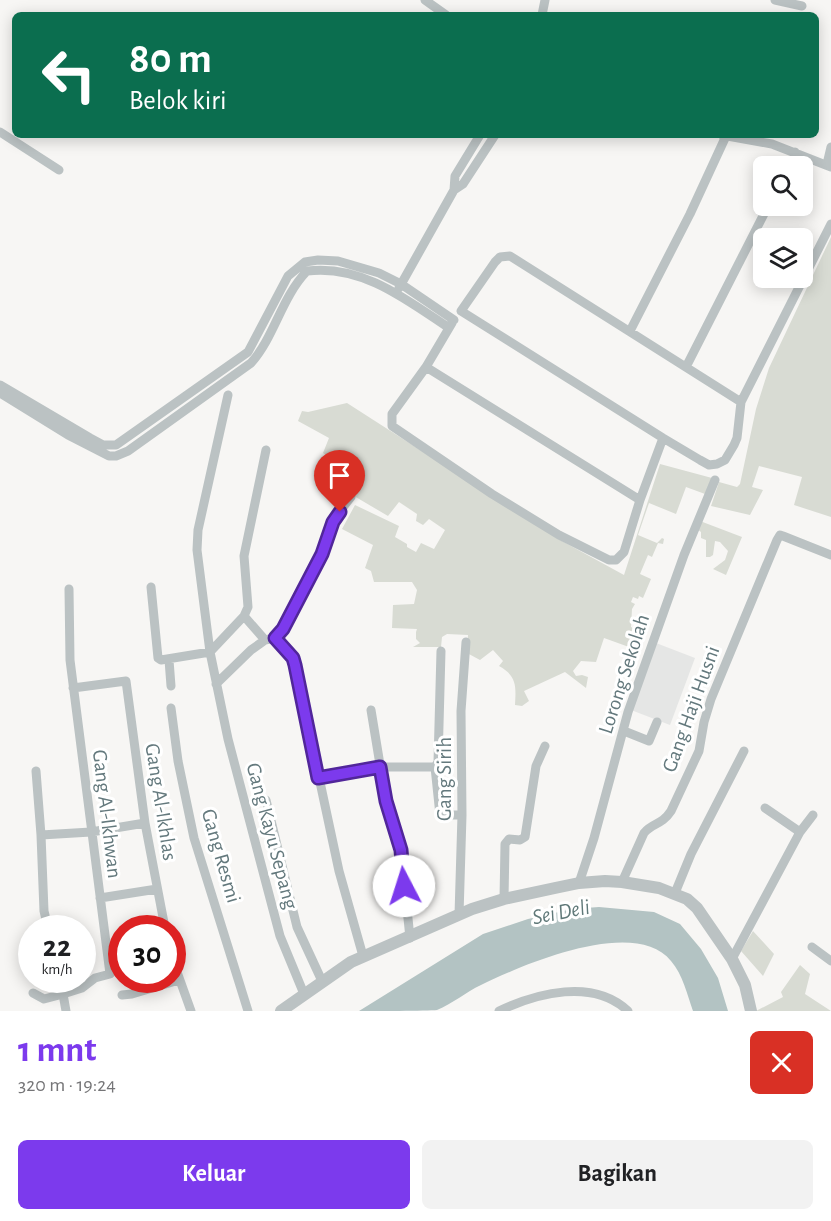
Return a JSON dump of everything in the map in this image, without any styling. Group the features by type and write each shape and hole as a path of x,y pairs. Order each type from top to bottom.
{"street":[{"path":"424,0 442,12"},
{"path":"776,0 802,7"},
{"path":"0,132 59,170"},
{"path":"398,288 454,190 455,176 478,138"},
{"path":"454,190 463,184 493,138"},
{"path":"630,331 690,214 723,138"},
{"path":"753,138 773,140 795,152 829,165 831,147"},
{"path":"793,156 795,152"},
{"path":"686,367 763,216"},
{"path":"461,311 663,438 709,465 717,464 725,460 730,453 737,438 741,402 831,224"},
{"path":"663,438 624,552 616,560 609,560 559,535 492,494 392,426 390,421 392,414 495,262 506,255 518,259 741,402"},
{"path":"2,390 96,441 116,446 244,355 251,347 288,276 305,262 398,288 452,324"},
{"path":"22,402 68,435 109,456 128,451 251,363 261,350 290,292 307,272 318,265"},
{"path":"244,355 251,363"},
{"path":"426,367 640,500"},
{"name":"Gang Kayu Sepang","path":"228,395 198,530 196,550 210,651 228,739 280,936 304,994"},
{"path":"151,587 158,658 165,661 210,651 244,616 248,606 244,556 266,450"},
{"name":"Lorong Sekolah","path":"579,883 594,838 628,712 684,555 715,480"},
{"path":"216,684 237,662 283,629 322,554 336,516 351,498"},
{"name":"Gang Haji Husni","path":"622,882 646,829 666,820 699,751 711,699 780,535 831,555"},
{"name":"Gang Al-Ikhwan","path":"63,994 82,988 95,978 110,974 70,660 69,589"},
{"path":"244,616 293,658 339,871 363,956"},
{"name":"Gang Sirih","path":"459,915 462,815 461,711 466,642"},
{"path":"441,651 438,762 435,766 440,815 462,815"},
{"path":"170,660 171,686"},
{"name":"Gang Al-Ikhlas","path":"73,688 126,681 144,823 162,915"},
{"name":"Gang Resmi","path":"171,708 178,761 194,838 248,1011"},
{"path":"371,710 386,801 401,850 410,938"},
{"path":"624,731 649,741 657,722"},
{"path":"504,899 505,844 509,839 520,840 525,837 536,766 545,746"},
{"path":"675,893 744,750"},
{"path":"318,778 380,767 435,766"},
{"path":"36,771 42,835 45,915"},
{"path":"266,800 297,927 322,981"},
{"path":"765,808 800,832"},
{"path":"732,959 800,832 813,814"},
{"path":"42,835 91,832 144,823"},
{"path":"281,1011 322,981 363,956 489,903 579,883 622,882 675,893 687,899 697,908 732,959 746,985 752,1011"},
{"path":"100,898 157,889"},
{"path":"812,947 831,961"},
{"path":"499,1011 543,994 583,992 596,993 622,1005 628,1011"},
{"path":"33,993 44,999 63,994 66,1011"},
{"path":"122,995 135,993"},
{"path":"184,993 191,1011"}],"shaded area":[{"path":"831,237 831,517 794,505 802,477 759,466 752,487 763,490 750,515 711,506 719,482 737,487 740,484 756,409 769,368 807,288 813,288 813,275"},
{"path":"347,403 560,540 624,575 660,464 712,478 705,494 686,487 676,514 649,503 638,535 657,543 662,538 664,539 663,544 658,543 652,557 648,555 640,574 651,579 643,598 633,597 631,602 635,604 632,609 631,627 636,630 629,647 604,638 596,662 581,661 573,671 576,676 588,677 586,688 565,672 524,691 529,701 522,706 515,705 514,682 509,674 499,666 503,661 493,650 480,660 467,653 468,635 447,634 442,637 441,647 413,647 420,643 416,639 417,629 392,628 393,605 414,604 417,590 412,582 374,582 371,571 365,568 373,545 342,529 355,505 399,526 395,537 416,552 421,543 434,549 445,530 429,519 423,525 416,521 417,514 399,502 388,516 354,496 358,476 323,453 329,438 298,421 302,411 308,412"},
{"path":"700,521 742,537 726,575 713,569 725,560 728,551 720,542 715,541 713,555 706,557 706,540 701,538 701,532 697,529"},
{"path":"656,643 695,658 670,725 631,710"},
{"path":"753,931 774,954 763,976 741,951"},
{"path":"800,965 810,974 805,994 831,1011 756,1011 783,997 781,992"}],"water":[{"name":"Sei Deli","path":"599,907 654,912 680,924 701,949 718,978 728,1011 693,1011 682,978 671,961 654,948 632,943 606,944 578,949 523,966 481,985 437,1010 359,1011 483,934 528,919 572,909"}],"route":[{"path":"340,512 333,522 322,554 283,629 275,638 293,658 318,778 380,767 386,801 401,850 404,886"}]}
